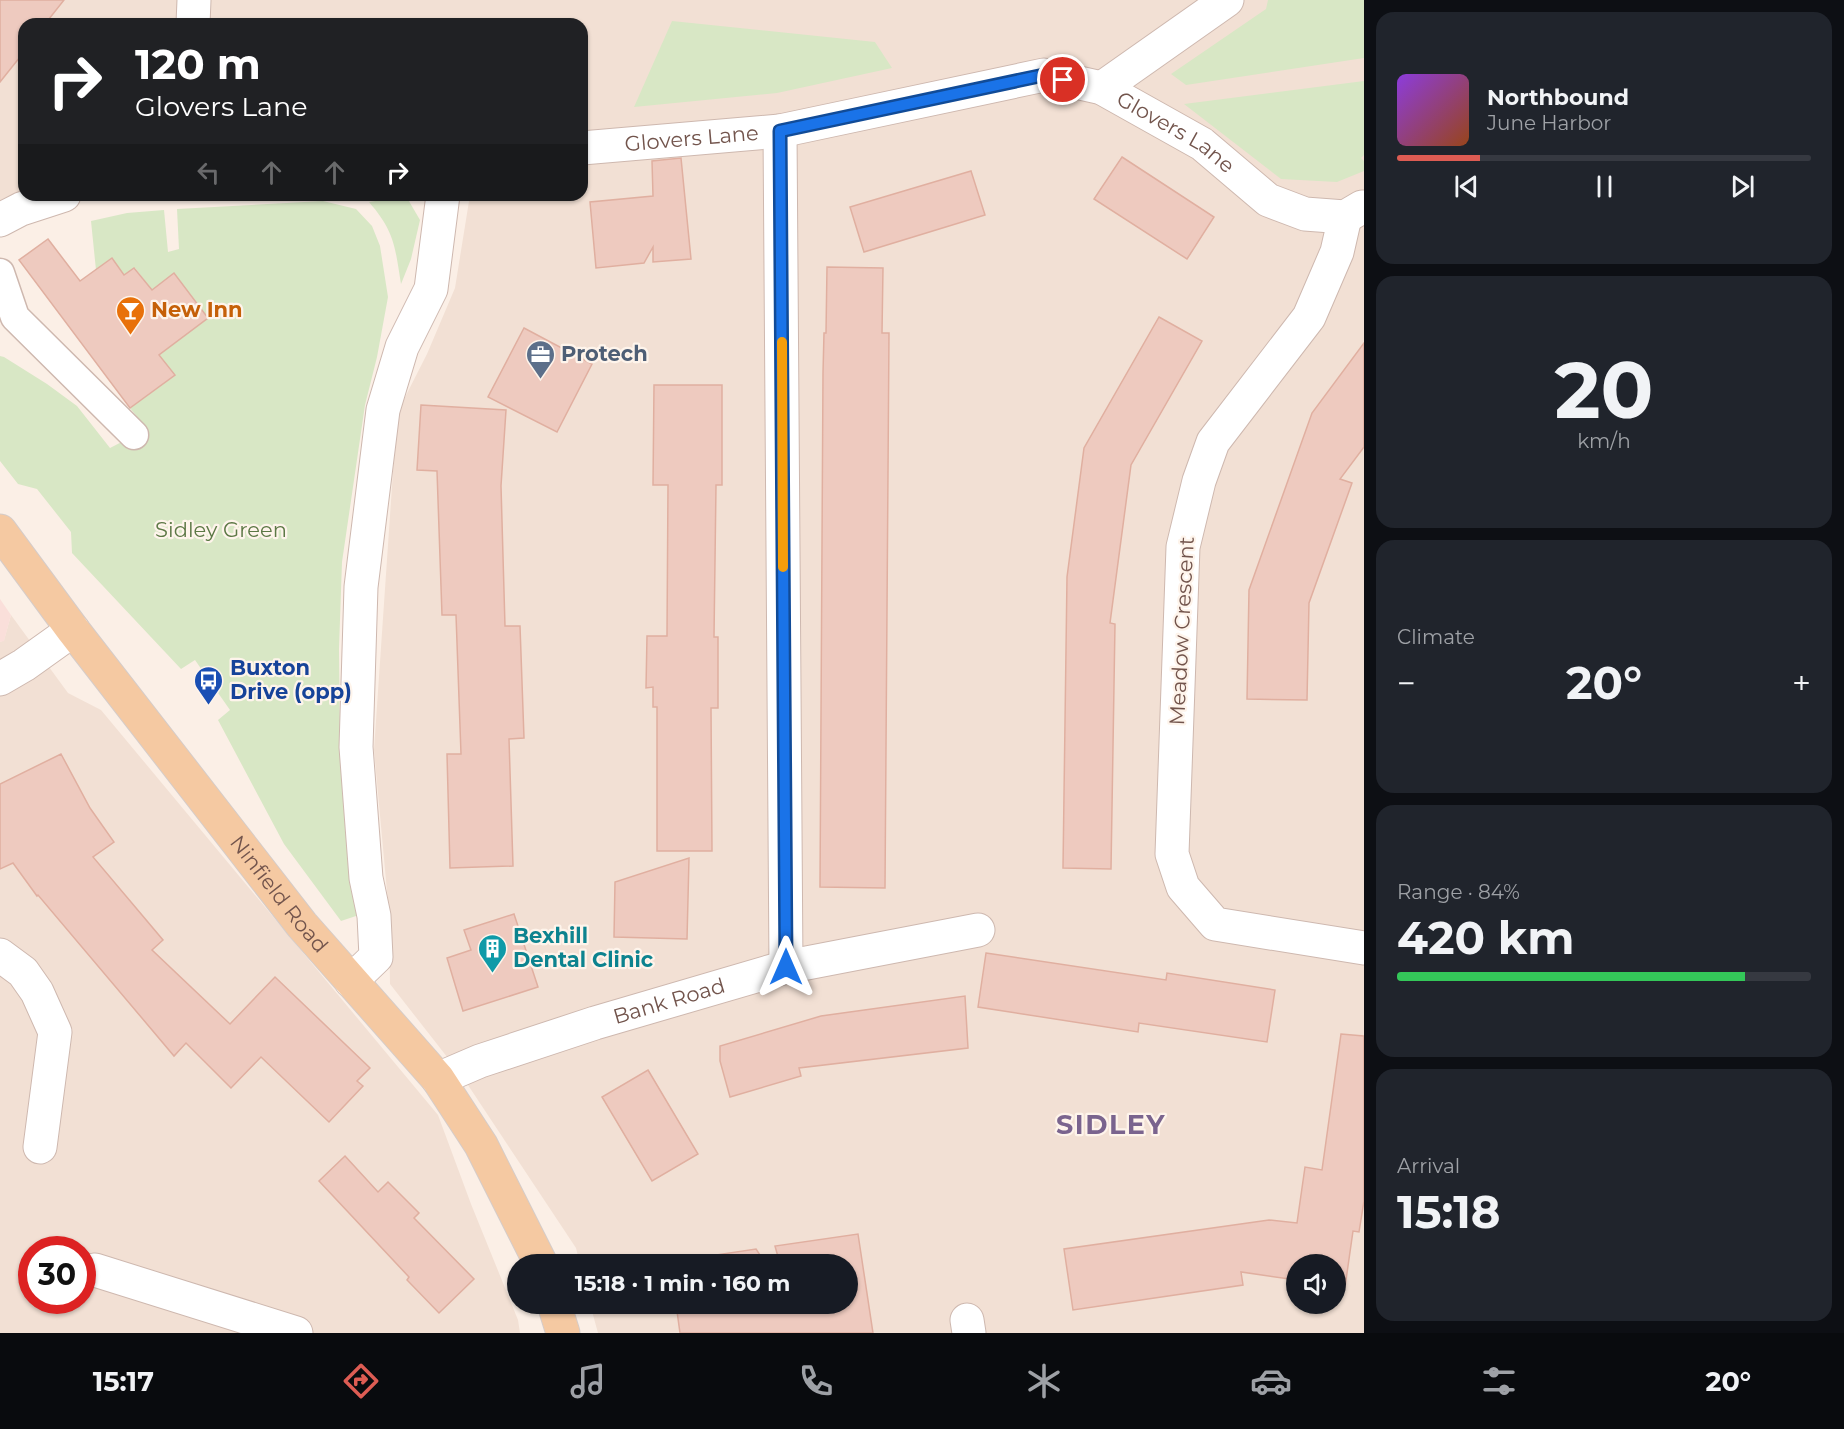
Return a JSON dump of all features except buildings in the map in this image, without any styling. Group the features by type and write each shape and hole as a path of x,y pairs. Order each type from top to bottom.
{"main road":[{"name":"Ninfield Road","path":"0,531 73,630 302,925 438,1079 481,1145 536,1254"},
{"path":"557,1314 563,1333"}],"street":[{"path":"193,18 194,0"},
{"path":"1102,88 1227,0"},
{"name":"Glovers Lane","path":"588,147 780,131 1044,75 1102,88 1202,144 1268,200 1305,214 1354,212"},
{"path":"780,131 786,967"},
{"path":"0,220 21,209 46,201"},
{"path":"351,981 376,957 374,916 366,878 356,747 361,587 382,410 402,347 431,289 442,201"},
{"name":"Meadow Crescent","path":"1354,212 1309,317 1213,442 1199,481 1183,547 1172,854 1183,887 1215,924 1364,948"},
{"path":"0,679 73,630"},
{"name":"Bank Road","path":"438,1079 480,1061 595,1023 786,967 978,930"},
{"path":"0,955 23,972 37,992 55,1032 40,1147"},
{"path":"96,1270 296,1333"}],"lane":[{"path":"0,273 15,317 134,435"}],"shaded area":[{"path":"0,0 1364,0 1364,1333 598,1333 593,1314 858,1314 858,1254 578,1254 576,1248 462,1076 390,984 389,913 374,750 397,413 427,354 455,288 469,201 588,201 588,18 18,18 18,196 0,204"},
{"path":"0,599 11,615 4,641 0,642"},
{"path":"11,615 68,693 101,710 438,1115 507,1293 507,1314 516,1314 520,1333 0,1333 0,642 4,640"}],"green space":[{"path":"1268,0 1364,0 1364,58 1186,85 1171,74 1266,9"},
{"path":"672,21 875,42 892,68 777,93 634,107"},
{"path":"1364,81 1364,155 1361,158 1364,161 1364,171 1337,182 1281,179 1184,104"},
{"name":"Sidley Green","path":"323,201 356,209 372,226 380,246 388,297 365,405 342,562 339,649 340,738 359,915 341,921 284,844 218,720 230,710 195,660 181,669 72,553 71,532 37,489 18,484 0,461 0,356 47,384 77,406 110,448 147,429 130,408 174,376 159,355 208,318 174,274 152,290 135,268 124,275 96,270 91,221 127,213 164,210 168,252 179,249 177,209"},
{"path":"409,201 420,220 411,259 401,284 389,231 369,202"}],"slow traffic":[{"path":"782,342 783,567"}],"place":[{"name":"New Inn","path":"130,336"},
{"name":"Protech","path":"540,380"},
{"name":"Buxton Drive (opp)","path":"209,706"},
{"name":"Bexhill Dental Clinic","path":"492,974"}],"district":[{"name":"SIDLEY","path":"1111,1125"}],"route":[{"path":"786,967 780,131 1044,75 1063,80"}]}
